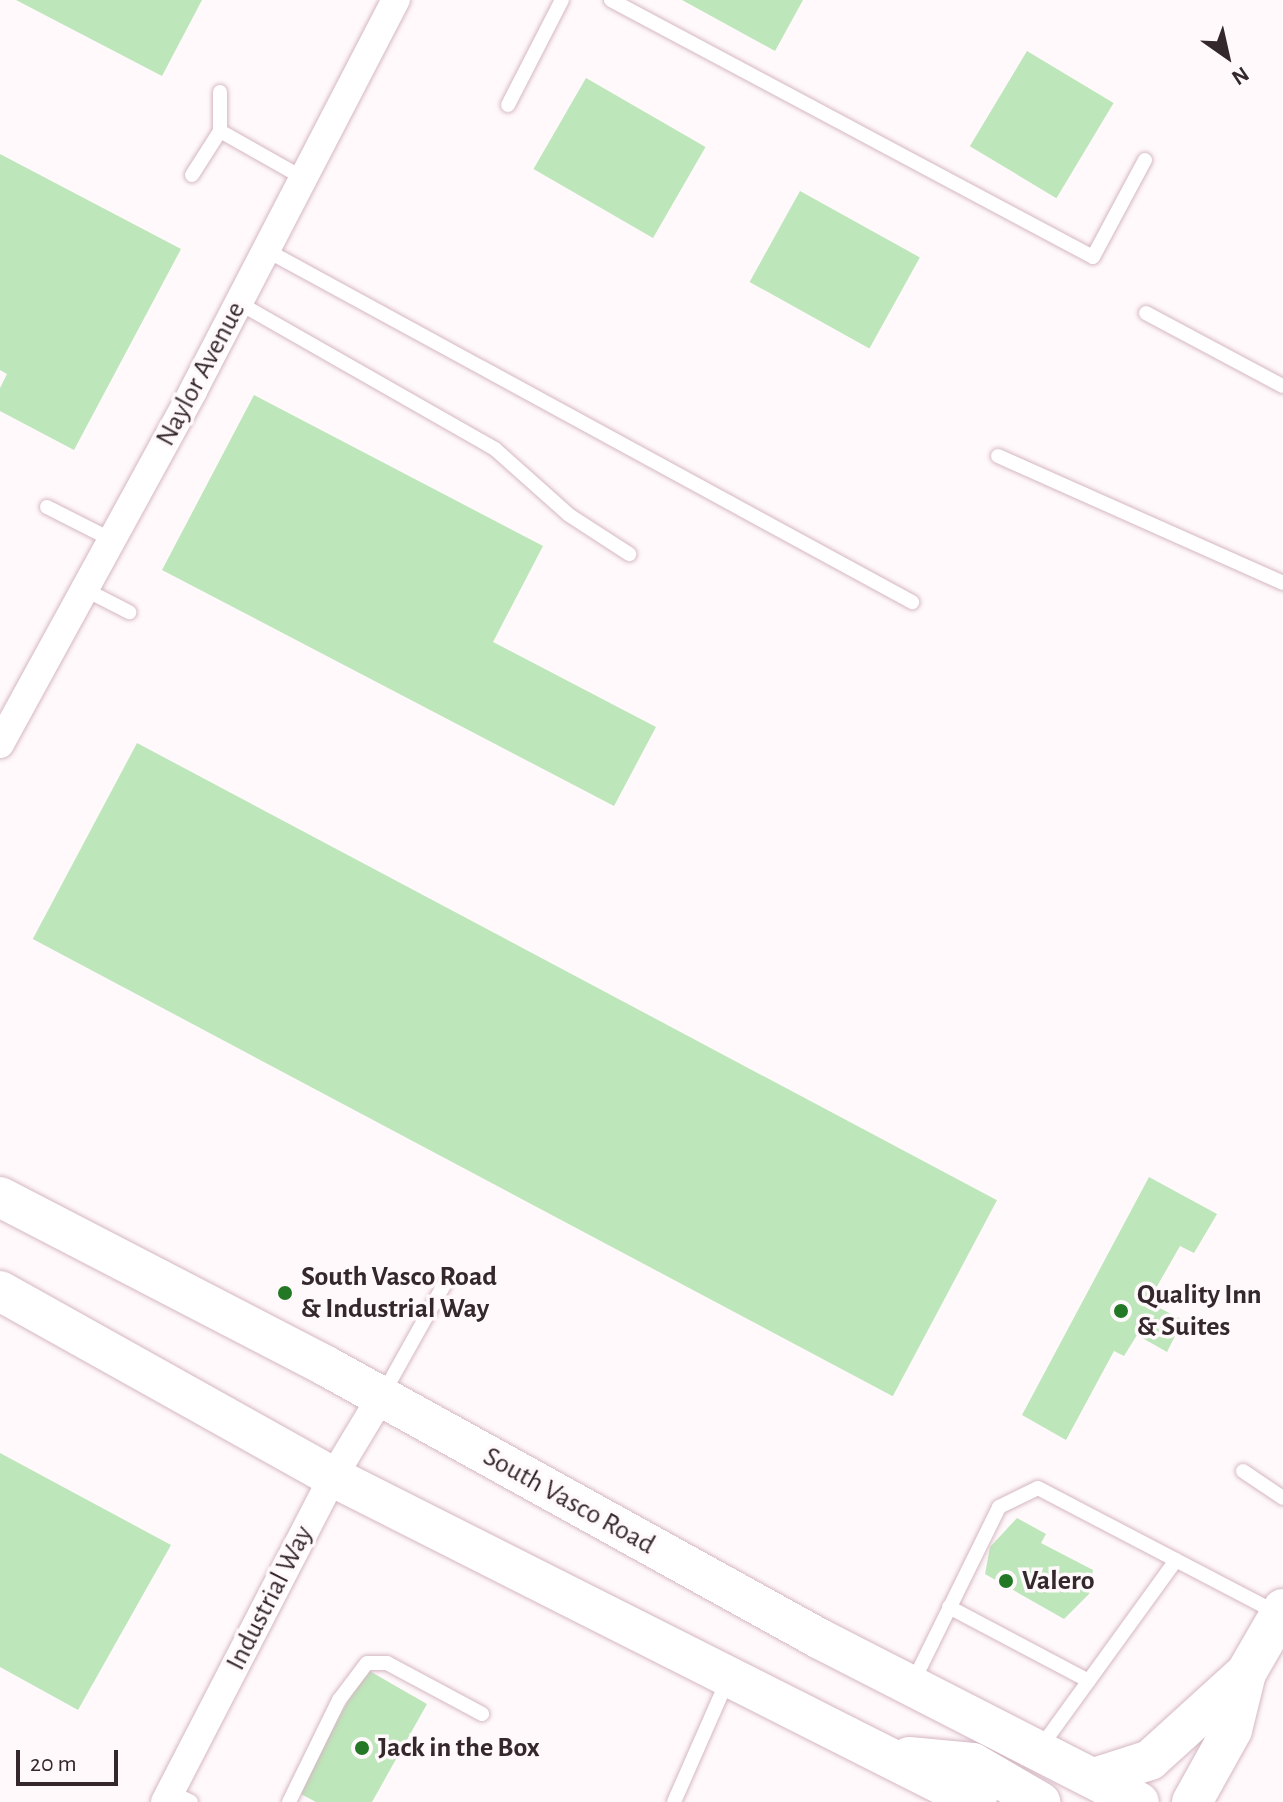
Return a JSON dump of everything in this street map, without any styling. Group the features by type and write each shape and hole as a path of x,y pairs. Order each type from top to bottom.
{"main road":[{"name":"South Vasco Road","path":"0,1197 381,1397 912,1685 1139,1802"},
{"path":"0,1291 333,1477 977,1802"},
{"path":"1192,1802 1232,1730 1246,1673 1281,1612"},
{"path":"1094,1778 1150,1760 1246,1673"},
{"path":"889,1755 973,1763 1040,1802"}],"street":[{"name":"Naylor Avenue","path":"0,744 239,303 396,0"},
{"name":"Industrial Way","path":"175,1799 333,1477 381,1397"}],"lane":[{"path":"508,105 562,0"},
{"path":"613,0 1093,257 1145,160"},
{"path":"192,175 220,131 220,92"},
{"path":"220,131 303,178"},
{"path":"266,250 912,602"},
{"path":"239,303 495,449 569,515 629,554"},
{"path":"1146,313 1283,386"},
{"path":"998,456 1283,583"},
{"path":"47,507 112,540"},
{"path":"84,589 129,612"},
{"path":"381,1397 445,1283"},
{"path":"1243,1471 1283,1498"},
{"path":"912,1685 999,1507 1038,1488 1281,1612"},
{"path":"1039,1749 1176,1560"},
{"path":"949,1607 1089,1681"},
{"path":"289,1802 339,1700 367,1663 387,1663 482,1714"},
{"path":"674,1802 730,1675"}],"building":[{"path":"16,0 202,0 162,76"},
{"path":"682,0 803,0 775,51"},
{"path":"1027,51 1114,103 1056,198 970,146"},
{"path":"586,78 706,147 653,238 534,169"},
{"path":"0,154 181,249 74,450 0,411 0,388 7,374 0,370"},
{"path":"800,191 920,257 869,348 750,282"},
{"path":"254,395 543,546 493,642 656,727 614,806 162,570"},
{"path":"137,743 997,1200 893,1396 33,939"},
{"name":"Quality Inn & Suites","path":"1149,1177 1217,1214 1194,1253 1180,1246 1148,1302 1183,1320 1167,1352 1137,1335 1124,1356 1114,1351 1066,1440 1022,1415"},
{"path":"0,1453 171,1545 78,1710 0,1667"},
{"path":"1017,1518 1046,1534 1041,1543 1093,1570 1089,1594 1064,1619 985,1574 990,1547"},
{"name":"Jack in the Box","path":"366,1669 427,1704 372,1802 316,1802 297,1792"}],"place":[{"name":"South Vasco Road & Industrial Way","path":"285,1293"},
{"name":"Quality Inn & Suites","path":"1121,1311"},
{"name":"Valero","path":"1006,1581"},
{"name":"Jack in the Box","path":"362,1748"}]}
